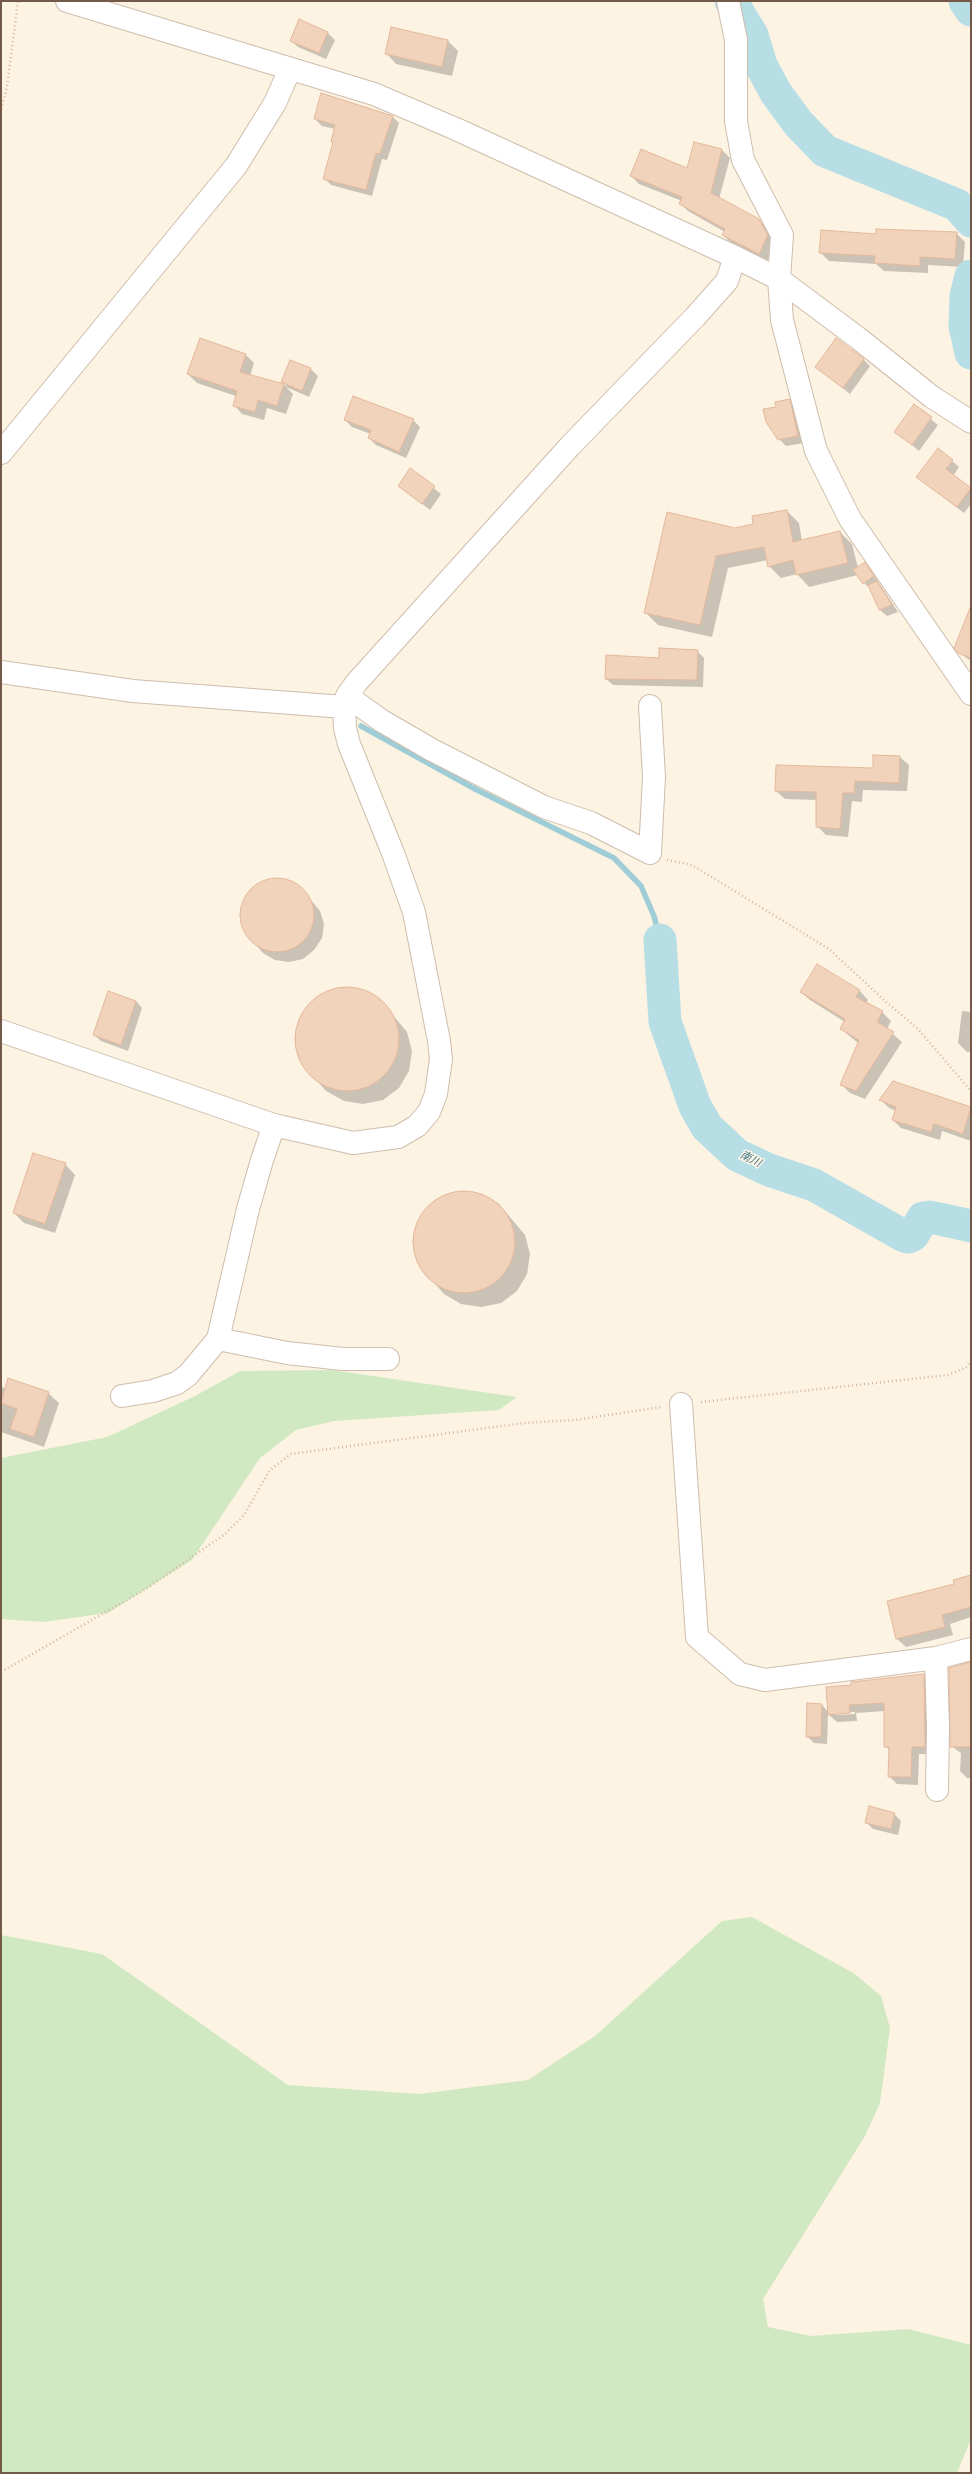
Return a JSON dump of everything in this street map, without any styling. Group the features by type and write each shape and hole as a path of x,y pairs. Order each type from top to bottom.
{"street":[{"path":"67,1 374,94 456,128 735,257 779,280 858,338 932,397 971,422"},
{"path":"728,1 736,40 736,121 743,160 782,235 779,280 782,320 816,451 850,519 971,694"},
{"path":"1,453 236,166 275,103 290,69"},
{"path":"1,1031 274,1125 353,1143 379,1141 398,1137 417,1126 429,1112 436,1094 441,1059 414,912 408,891 349,744 345,728 345,701 357,682 570,446 723,286 727,281 735,257"},
{"path":"1,672 133,691 345,701 432,750 544,807 591,824 650,853 654,777 650,706"},
{"path":"122,1396 153,1391 177,1383 188,1375 218,1339 248,1209 274,1125"},
{"path":"218,1339 287,1353 343,1359 388,1359"},
{"path":"681,1404 697,1637 740,1674 765,1680 936,1658 971,1649"},
{"path":"936,1658 938,1726 937,1790"}],"path":[{"path":"1,109 7,87 18,1"},
{"path":"650,853 673,862 692,865 829,949 885,1002 918,1029 971,1091"},
{"path":"1,1672 146,1589 225,1534 244,1515 270,1470 291,1454 524,1423 575,1420 681,1404 948,1375 967,1367 971,1360"}],"green space":[{"path":"331,1370 517,1397 499,1410 334,1421 296,1430 260,1458 192,1560 108,1613 43,1622 1,1619 1,1458 107,1437 195,1396 240,1371"},
{"path":"752,1917 855,1974 881,1996 890,2028 880,2103 865,2136 763,2299 768,2327 811,2336 908,2329 971,2345 971,2439 957,2473 1,2473 1,1935 102,1954 288,2085 419,2094 528,2080 595,2036 722,1921"}],"building":[{"path":"299,19 328,32 319,53 290,41"},
{"path":"391,27 448,40 442,67 385,54"},
{"path":"321,93 393,116 380,154 376,153 366,190 323,179 333,142 331,142 335,125 314,119"},
{"path":"694,142 722,149 711,193 759,219 768,235 759,254 722,235 725,229 679,204 682,197 630,176 641,149 687,168"},
{"path":"876,229 957,232 955,259 920,257 920,266 874,263 875,256 819,253 821,230 876,234"},
{"path":"200,338 246,354 240,372 284,384 277,406 258,400 255,412 233,406 237,391 187,374"},
{"path":"836,338 864,359 843,388 815,367"},
{"path":"290,360 311,368 302,391 281,382"},
{"path":"353,396 414,419 399,452 368,438 371,430 344,420"},
{"path":"790,399 798,436 778,440 766,422 763,409 776,407 775,402"},
{"path":"914,404 932,417 912,445 894,432"},
{"path":"938,448 953,460 946,469 971,488 957,507 916,477"},
{"path":"410,468 435,486 422,504 398,486"},
{"path":"787,510 793,542 840,531 848,563 796,575 793,560 768,567 764,547 716,556 700,625 644,613 667,512 735,528 753,524 752,516"},
{"path":"865,562 874,576 863,584 853,570"},
{"path":"877,581 892,605 879,610 868,585"},
{"path":"970,608 971,658 958,653 954,648"},
{"path":"659,648 698,650 697,680 605,679 606,655 659,658"},
{"path":"873,755 900,756 899,783 855,781 854,793 843,793 840,829 816,827 816,792 775,791 776,765 873,768"},
{"path":"277,878 291,881 303,889 311,901 314,915 311,929 303,941 291,949 277,952 263,949 251,941 243,929 240,915 243,901 251,889 263,881"},
{"path":"817,964 860,990 856,997 883,1011 877,1022 894,1032 856,1091 840,1085 859,1040 840,1029 845,1019 800,992"},
{"path":"347,987 367,991 376,996 390,1010 395,1019 399,1039 395,1059 390,1068 376,1082 367,1087 347,1091 327,1087 318,1082 304,1068 299,1059 295,1039 299,1019 304,1010 318,996 327,991"},
{"path":"108,991 136,1001 121,1045 93,1035"},
{"path":"893,1081 971,1107 963,1134 934,1124 931,1132 892,1120 896,1107 879,1100"},
{"path":"33,1153 66,1163 45,1224 13,1213"},
{"path":"454,1191 474,1191 493,1199 507,1213 515,1232 515,1252 512,1262 507,1271 493,1285 474,1293 454,1293 435,1285 421,1271 413,1252 413,1232 421,1213 435,1199"},
{"path":"8,1378 49,1392 34,1437 10,1429 17,1409 1,1403"},
{"path":"971,1575 971,1607 942,1615 945,1627 896,1639 887,1601 954,1584 953,1580"},
{"path":"971,1662 971,1747 950,1747 949,1668"},
{"path":"924,1674 925,1747 912,1747 911,1777 888,1777 889,1747 884,1747 884,1703 849,1705 850,1713 828,1715 826,1687 851,1685 851,1682"},
{"path":"807,1703 822,1704 821,1737 806,1737"},
{"path":"869,1806 895,1813 891,1829 865,1823"}],"waterway":[{"path":"731,1 752,35 761,65 776,93 798,123 825,151 957,205 971,221"},
{"path":"965,1 971,10"},
{"path":"971,276 966,296 965,326 971,353"},
{"path":"361,726 475,789 614,858 641,886 654,916 660,940"},
{"name":"南川","path":"660,940 665,1022 695,1106 707,1127 737,1155 769,1170 814,1185 904,1236 909,1237 913,1235 923,1218 930,1217 971,1226"}]}
